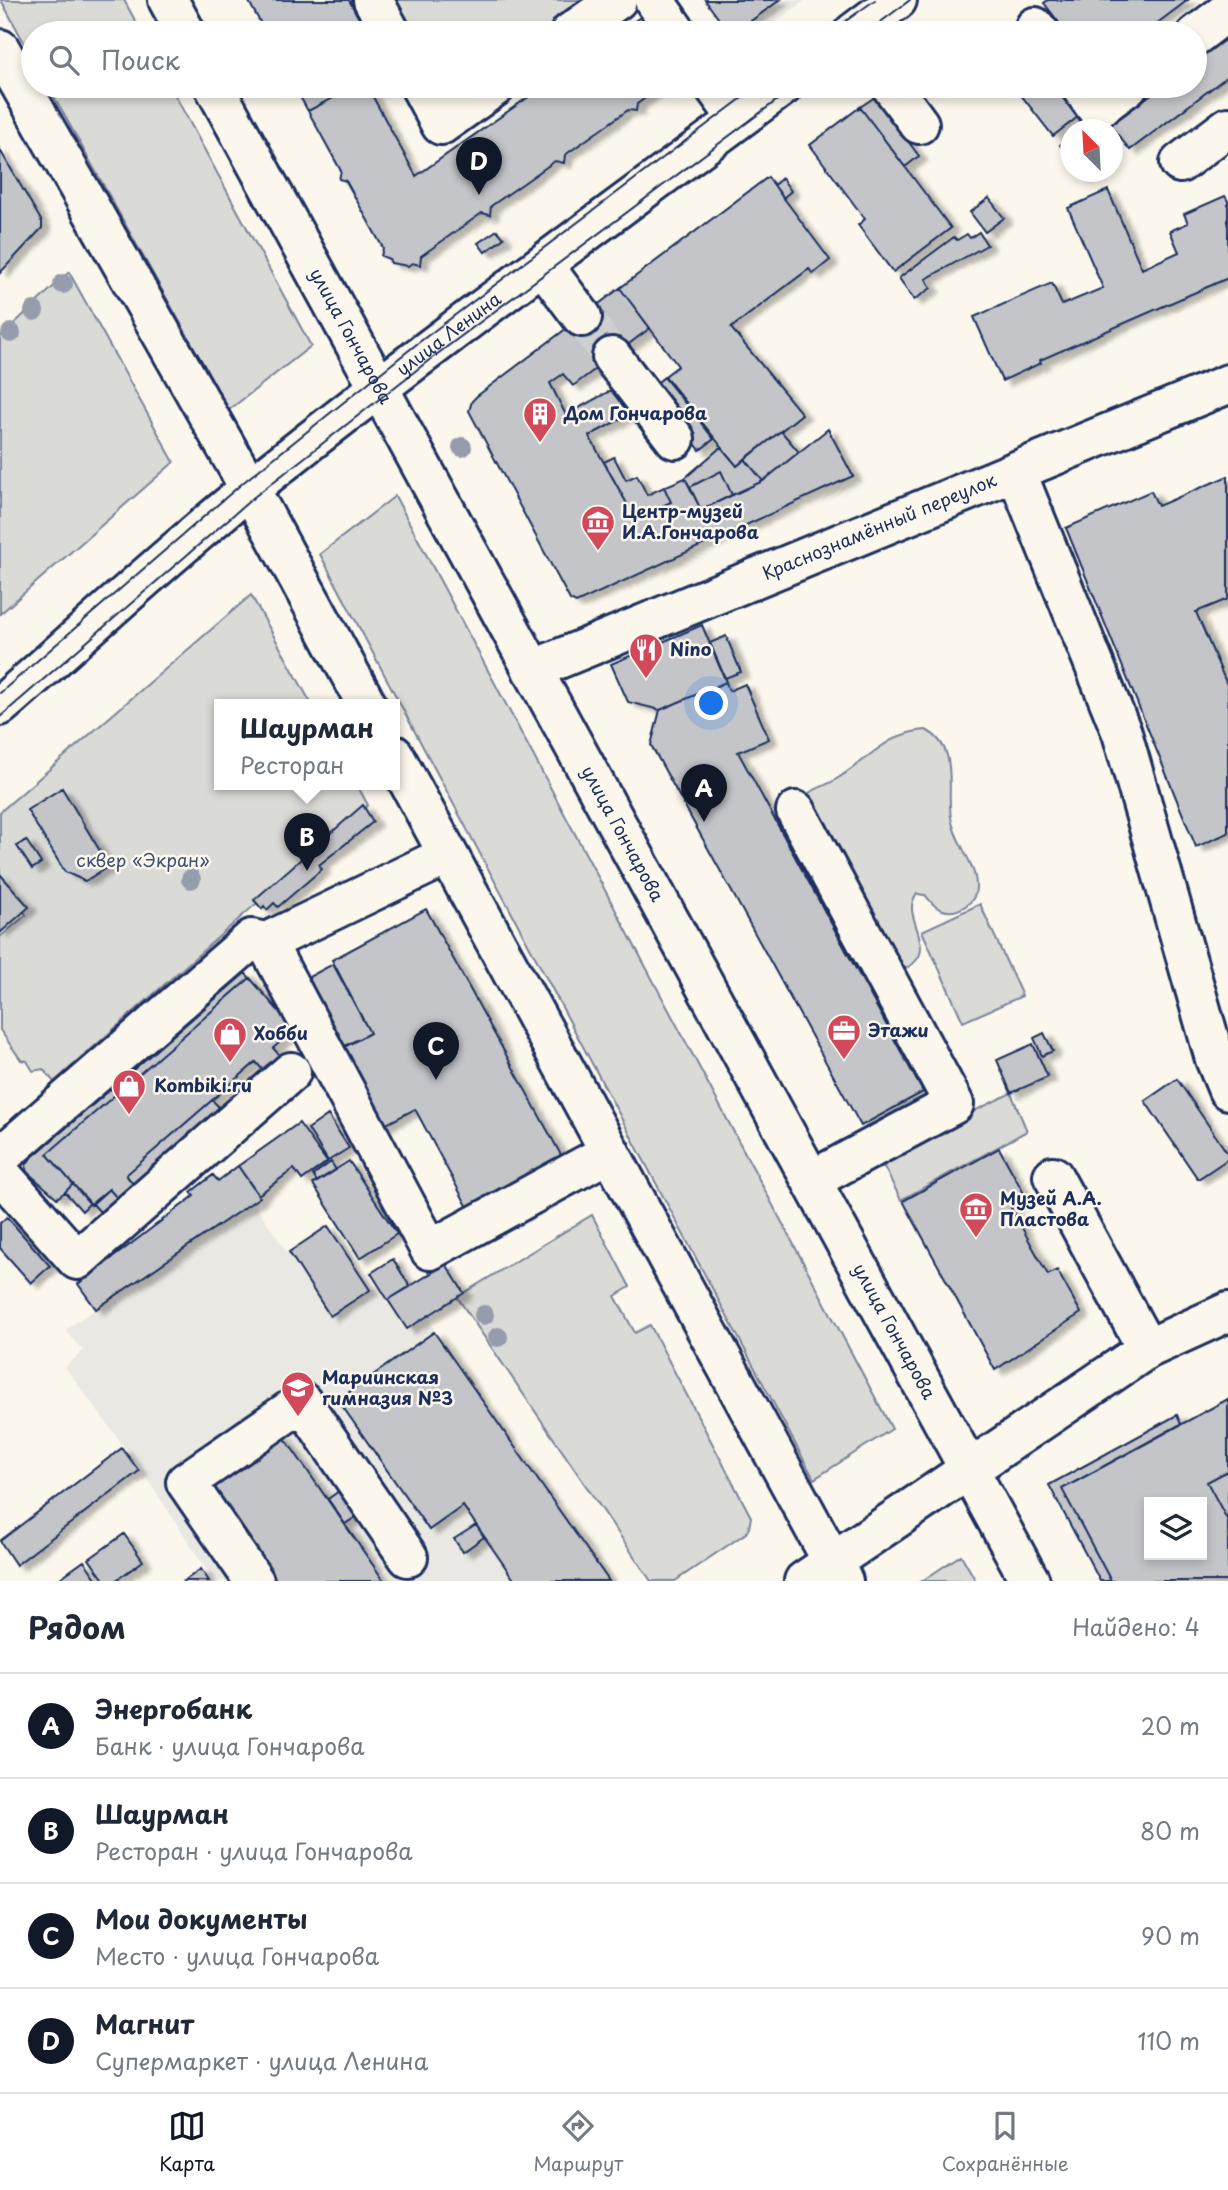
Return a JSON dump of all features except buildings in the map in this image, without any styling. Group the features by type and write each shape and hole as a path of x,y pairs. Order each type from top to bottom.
{"main road":[{"path":"168,0 179,21"},
{"path":"373,0 384,21"},
{"path":"587,21 617,0"},
{"path":"654,0 669,21"},
{"path":"868,21 897,0"},
{"path":"1207,27 1228,11"},
{"path":"0,49 21,86"},
{"path":"28,98 250,489 364,699"},
{"name":"улица Гончарова","path":"220,98 1030,1581"},
{"path":"426,98 441,125 479,98"},
{"path":"723,98 738,119"},
{"name":"улица Ленина","path":"4,694 250,489 377,388 767,98"},
{"path":"900,98 919,124"},
{"path":"1089,98 1097,109 1112,98"},
{"path":"1180,163 1228,127"},
{"path":"543,265 582,317"},
{"path":"612,357 675,439"},
{"name":"Краснознамённый переулок","path":"532,670 1228,384"},
{"path":"1016,471 1122,733 1215,1059 1228,1090"},
{"path":"400,766 610,1152 826,1575 970,1468 1147,1349 1228,1312"},
{"path":"796,811 954,1104 812,1180"},
{"path":"0,1157 252,939 266,942 448,855"},
{"path":"266,942 430,1250 610,1152"},
{"path":"0,1173 77,1259 291,1072"},
{"path":"1053,1176 1147,1349"},
{"path":"254,1581 186,1482 302,1402 408,1557"}],"shaded area":[{"path":"704,0 806,0 777,21 720,21"},
{"name":"Мариинская гимназия №3","path":"253,1202 330,1316 378,1285 407,1329 430,1315 434,1332 610,1581 214,1581 140,1468 65,1367 83,1351 65,1330"}],"green space":[{"path":"1,0 124,0 135,21 21,21 21,37"},
{"path":"388,0 603,0 572,21 399,21"},
{"path":"55,98 177,98 311,346 229,410"},
{"path":"69,272 174,462 0,614 0,337"},
{"path":"395,496 892,1429 814,1479 400,704 400,699 397,699 320,554"},
{"name":"сквер «Экран»","path":"251,595 309,699 214,699 214,790 360,790 368,805 54,1082 43,1069 33,1071 27,1061 21,1060 0,1030 0,937 26,915 19,899 0,881 0,812"},
{"path":"926,730 937,738 948,757 951,817 956,835 973,870 976,888 969,904 952,911 938,908 925,895 917,894 912,903 912,913 921,944 920,953 914,962 902,970 802,798 835,780 889,742 912,732"},
{"path":"980,904 1022,996 963,1022 922,931"},
{"path":"1011,1093 1027,1131 901,1200 883,1165 883,1161 892,1151"},
{"path":"592,1215 630,1287 615,1296 635,1333 650,1325 751,1517 746,1533 675,1581 651,1581 457,1297"},
{"path":"961,1555 976,1581 922,1581"}],"tunnel":[{"path":"582,317 612,357"}],"tram line":[{"path":"846,21 875,0"},
{"path":"882,21 910,0"},
{"path":"0,693 245,481 418,343 742,98"},
{"path":"0,717 254,497 428,361 780,98"}],"place":[{"name":"Магнит","path":"479,195"},
{"name":"Дом Гончарова","path":"540,444"},
{"name":"Центр-музей И.А.Гончарова","path":"598,552"},
{"name":"Nino","path":"646,680"},
{"name":"Энергобанк","path":"704,822"},
{"name":"Шаурман","path":"307,871"},
{"name":"Этажи","path":"844,1061"},
{"name":"Хобби","path":"230,1064"},
{"name":"Мои документы","path":"436,1080"},
{"name":"Kombiki.ru","path":"129,1116"},
{"name":"Музей А.А. Пластова","path":"976,1239"},
{"name":"Мариинская гимназия №3","path":"298,1418"}]}
